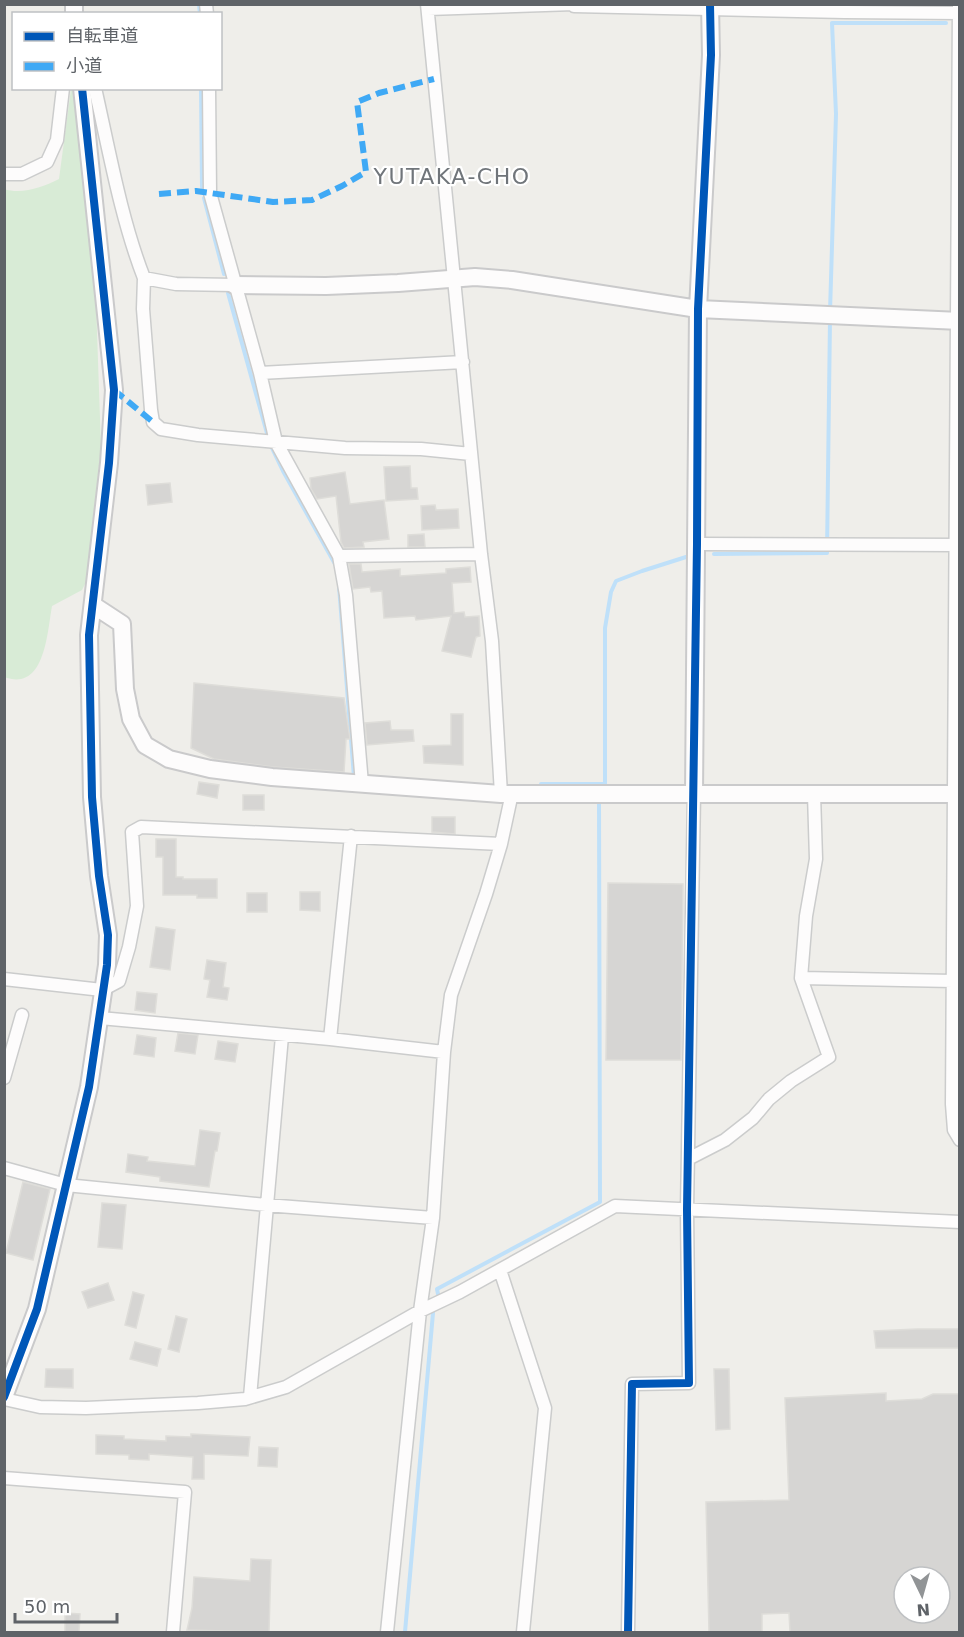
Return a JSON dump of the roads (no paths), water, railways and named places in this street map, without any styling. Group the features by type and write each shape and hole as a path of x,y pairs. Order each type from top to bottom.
{"street":[{"path":"387,1632 420,1311 433,1218 444,1052 451,995 501,844 506,793 492,641 480,554 428,7 574,5 959,10 957,794 952,1104 954,1130 960,1140"},
{"path":"628,1632 632,1384 688,1383 687,1210 694,794 698,309 711,55 710,7"},
{"path":"4,174 21,174 47,162 57,140 63,90"},
{"path":"82,90 114,390 89,635 92,797 99,876 108,935 107,965 89,1087 37,1309 4,1398 40,1407 87,1408 198,1403 250,1397 286,1387 420,1311 500,1270 615,1206 960,1222"},
{"path":"94,90 115,177 144,278 145,345 153,422 161,429 179,433 471,454"},
{"path":"209,90 210,193 260,373 271,441 339,556 346,595 361,778"},
{"path":"144,278 176,284 326,286 475,277 512,280 698,309 958,321"},
{"path":"260,373 463,362"},
{"path":"697,544 957,545"},
{"path":"339,556 480,554"},
{"path":"93,605 122,624 125,689 131,719 145,745 170,759 210,769 272,777 361,778 506,793 957,794"},
{"path":"688,1159 725,1140 753,1118 769,1098 829,1057 801,978 806,916 816,859 814,794"},
{"path":"4,979 102,990 119,981 137,906 132,832 141,826 501,844"},
{"path":"330,1039 351,836"},
{"path":"801,978 953,981"},
{"path":"4,1078 22,1015"},
{"path":"100,1018 444,1052"},
{"path":"250,1397 282,1036"},
{"path":"4,1168 66,1185 266,1205 433,1218"},
{"path":"500,1270 545,1408 523,1632"},
{"path":"4,1478 185,1491 173,1632"}],"waterway":[{"path":"199,4 200,12"},
{"path":"830,312 836,114 832,23 946,23"},
{"path":"201,90 202,187"},
{"path":"204,198 224,274"},
{"path":"228,293 270,444 335,564"},
{"path":"714,554 827,553 830,319"},
{"path":"541,784 605,784 605,628 611,592 616,581 686,557"},
{"path":"339,586 354,777"},
{"path":"438,1294 437,1289 600,1202 599,801"},
{"path":"405,1632 433,1313"}],"district":[{"name":"YUTAKA-CHO","path":"452,176"}]}
